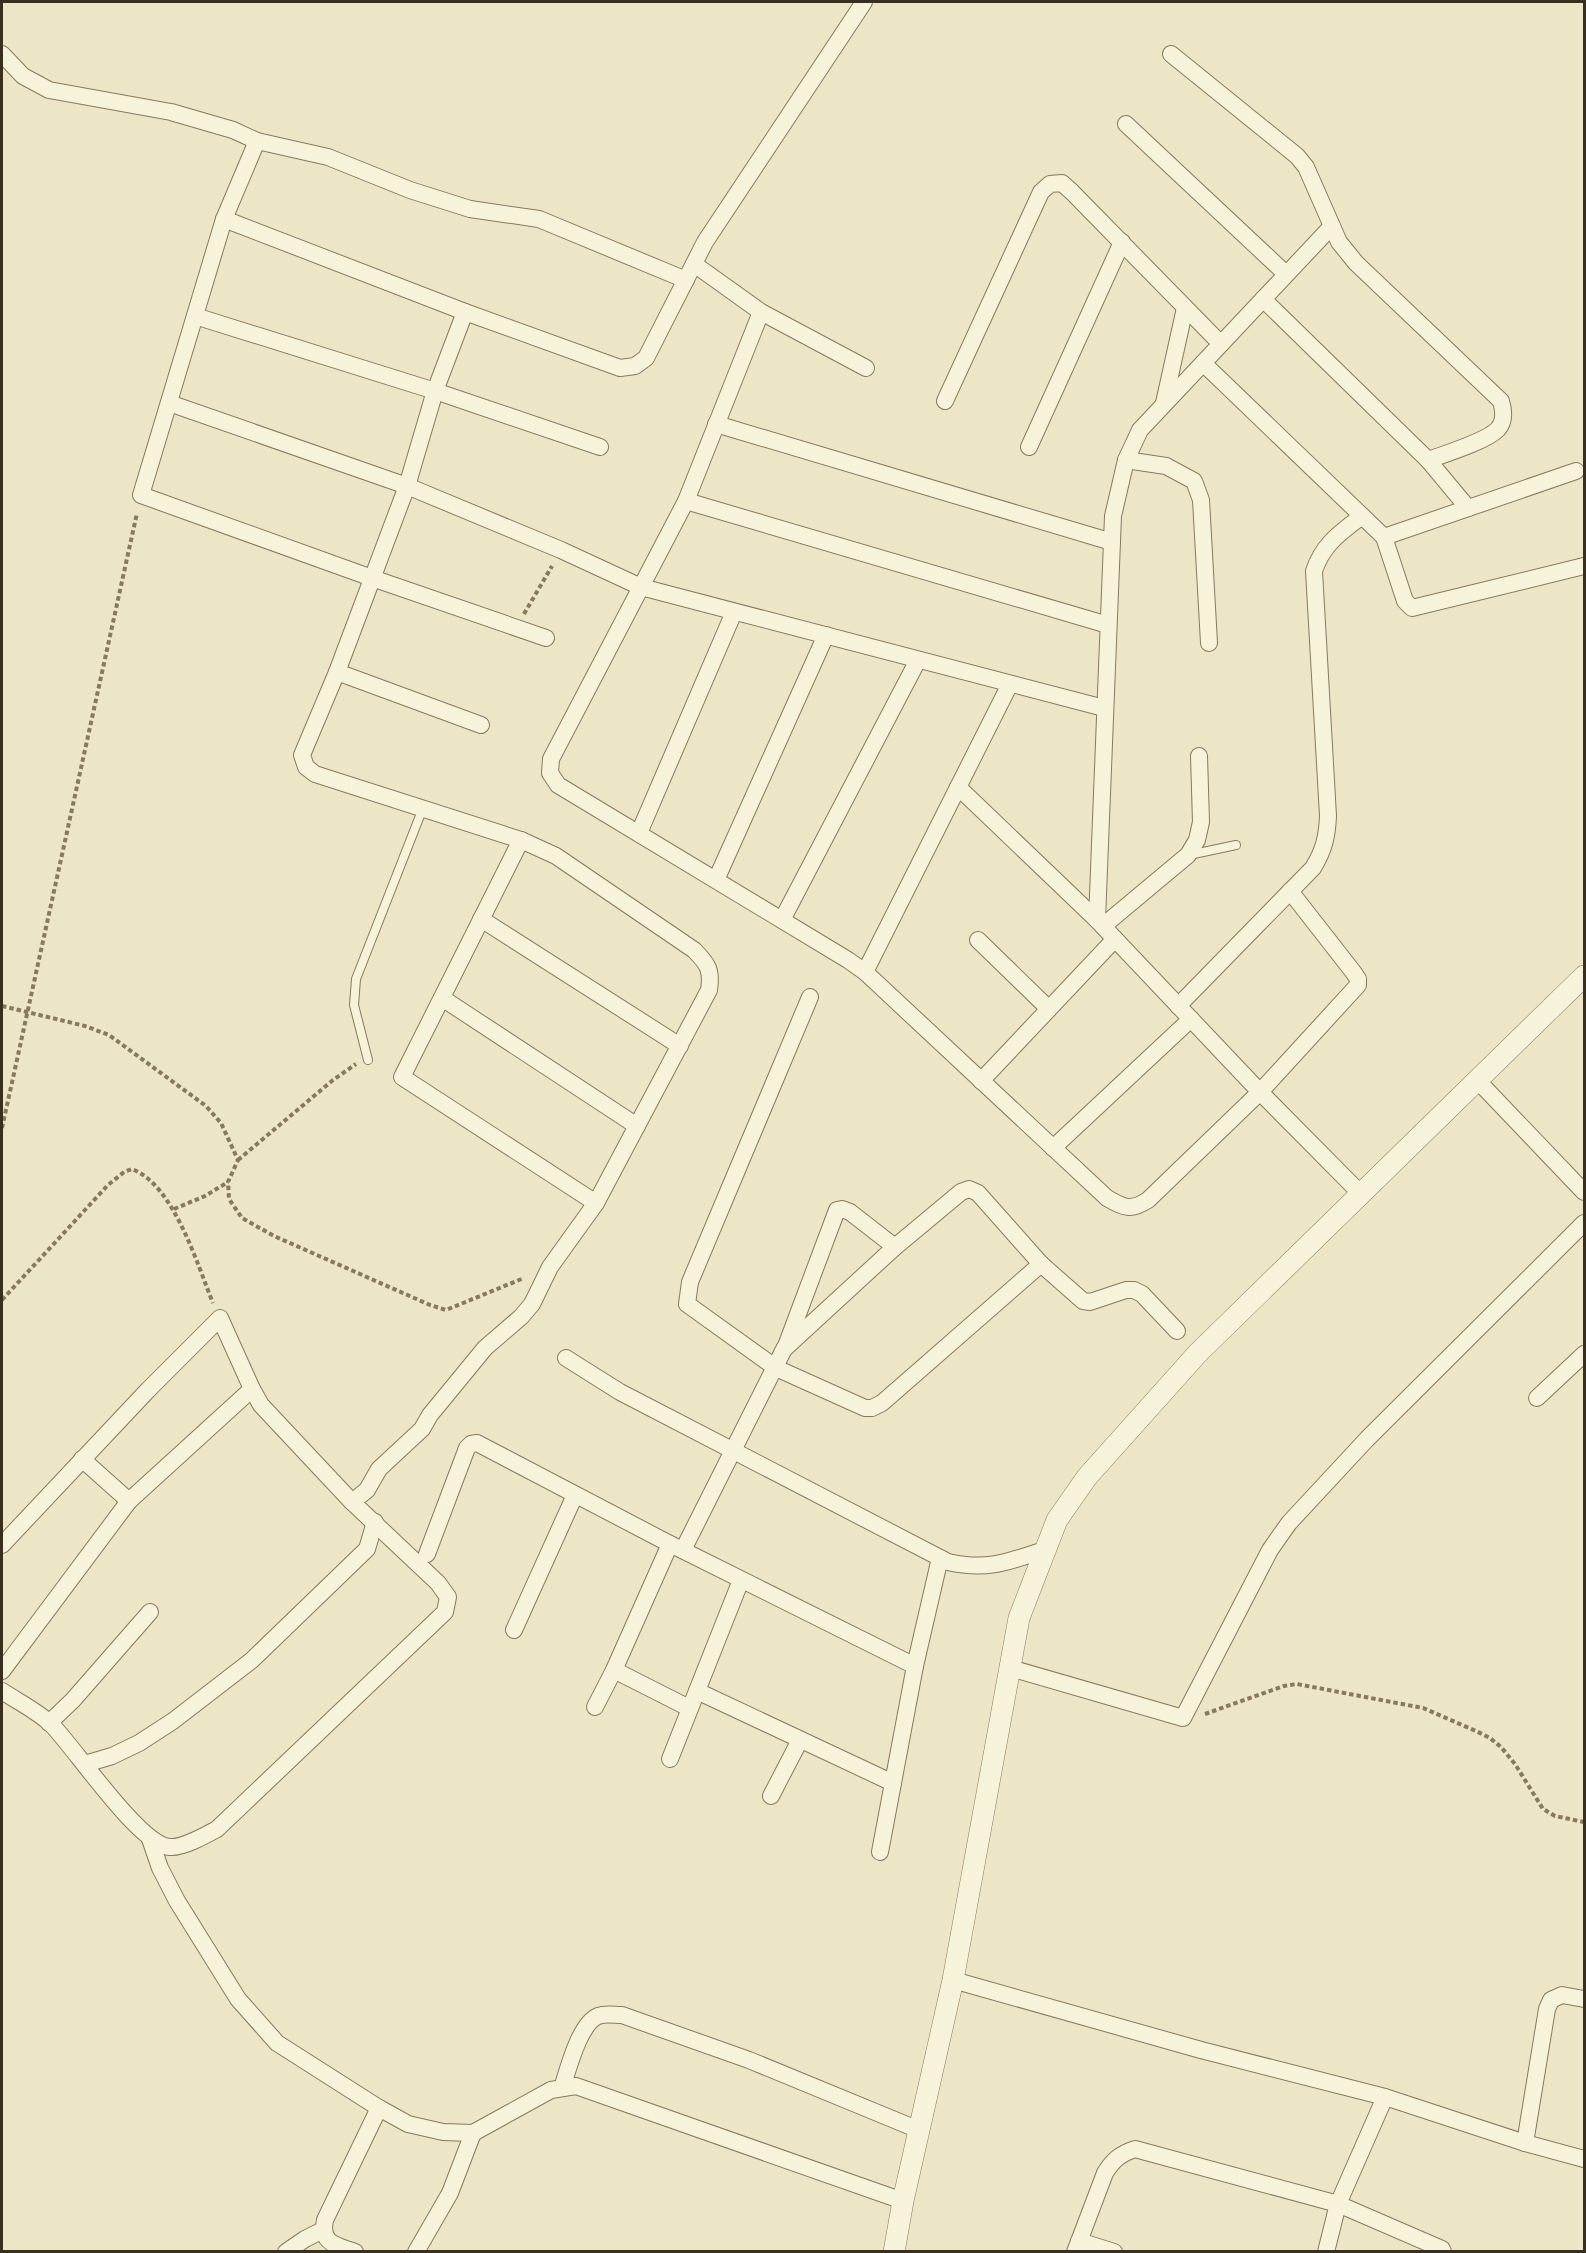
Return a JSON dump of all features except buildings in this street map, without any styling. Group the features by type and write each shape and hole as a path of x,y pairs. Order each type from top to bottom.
{"street":[{"path":"224,219 465,312 620,368 635,366 646,358 705,242 864,2"},
{"path":"2,54 24,76 50,90 171,112 233,130 257,141 328,157 410,190 470,209 539,219 686,280"},
{"path":"1171,54 1297,156 1306,167 1339,242 1356,263 1501,401 1504,412 1503,422 1498,429 1489,436 1428,460"},
{"path":"1126,124 1286,274"},
{"path":"257,141 224,219 141,495 546,638"},
{"path":"945,401 1041,192 1050,184 1062,183 1221,344"},
{"path":"1100,923 1104,708 1113,516 1126,460 1140,430 1332,226"},
{"path":"1029,447 1122,243"},
{"path":"694,264 761,312 866,368"},
{"path":"1263,299 1428,460 1468,508"},
{"path":"1163,404 1185,308"},
{"path":"352,1502 367,1490 380,1468 422,1429 430,1414 490,1343 521,1317 532,1304 550,1267 596,1203 709,990 711,976 706,962 694,950 556,856 521,840 315,774 306,766 302,755 337,672 406,486 435,391 465,312"},
{"path":"761,312 686,501 550,759 550,773 558,784 864,972 1107,1198 1121,1206 1136,1207 1148,1200 1260,1092 1350,994 1358,982 1354,973 1290,891"},
{"path":"195,316 435,391 600,447"},
{"path":"1203,363 1384,537 1405,601 1412,608 1584,566"},
{"path":"169,403 406,486 561,550 641,587 1104,708"},
{"path":"716,424 1112,542"},
{"path":"1126,460 1166,466 1194,481 1201,500 1209,642"},
{"path":"1384,537 1576,471"},
{"path":"686,501 1108,625"},
{"path":"1178,1006 1313,868 1323,852 1327,838 1328,816 1314,571 1319,555 1334,538 1362,516"},
{"path":"639,833 734,612"},
{"path":"716,880 826,635"},
{"path":"782,920 918,660"},
{"path":"337,672 481,725"},
{"path":"864,972 1010,684"},
{"path":"1100,923 1188,855 1197,840 1201,822 1199,756"},
{"path":"958,787 1100,923 1260,1092 1361,1194"},
{"path":"521,840 402,1077 596,1203"},
{"path":"482,919 680,1046"},
{"path":"981,1081 1115,939"},
{"path":"978,940 1049,1009"},
{"path":"894,2252 903,2201 954,1980 1019,1618 1044,1550 1058,1520 1087,1477 1198,1353 1584,976"},
{"path":"810,997 690,1282 687,1304 776,1368 865,1408 872,1408 882,1403 1041,1264"},
{"path":"442,998 637,1126"},
{"path":"1053,1148 1191,1019"},
{"path":"1478,1081 1584,1192"},
{"path":"784,1349 895,1247 956,1196 969,1189 978,1192 1041,1264 1083,1301 1098,1300 1126,1290 1134,1290 1142,1294 1177,1331"},
{"path":"595,1707 676,1547 735,1450 776,1368 837,1210 850,1212 895,1247"},
{"path":"1010,1668 1184,1718 1270,1550 1290,1523 1367,1439 1584,1222"},
{"path":"2,1545 82,1459 220,1318 261,1405 352,1502 438,1583 448,1597 445,1612 217,1829 191,1841 170,1847 150,1839"},
{"path":"1537,1398 1584,1354"},
{"path":"566,1358 620,1392 940,1558 970,1567 988,1566 1044,1550"},
{"path":"2,1671 129,1501 252,1389"},
{"path":"427,1554 467,1448 471,1444 482,1445 676,1547 915,1666"},
{"path":"82,1459 129,1501"},
{"path":"514,1630 575,1495"},
{"path":"85,1764 112,1756 139,1743 173,1721 252,1660 366,1550 375,1522"},
{"path":"880,1852 915,1666 940,1558"},
{"path":"670,1759 741,1580"},
{"path":"49,1723 74,1700 150,1612"},
{"path":"614,1670 689,1708"},
{"path":"2,1691 49,1723 117,1804 150,1839 160,1868 177,1901 238,1999 277,2043 379,2108 408,2124 443,2132 473,2133 551,2090 576,2086 903,2201"},
{"path":"697,1691 893,1783"},
{"path":"771,1796 800,1740"},
{"path":"954,1980 1201,2050 1385,2097 1525,2143 1584,2159"},
{"path":"1525,2143 1551,2000 1562,1995 1584,1999"},
{"path":"562,2088 585,2028 596,2017 608,2014 622,2015 749,2060 920,2130"},
{"path":"1326,2252 1338,2204 1385,2097"},
{"path":"355,2252 333,2244 326,2238 323,2230 325,2220 379,2108"},
{"path":"416,2252 450,2193 473,2133"},
{"path":"1114,2252 1077,2246 1105,2173 1112,2162 1123,2153 1135,2149 1338,2204 1442,2249 1443,2252"},
{"path":"286,2252 323,2230"}],"lane":[{"path":"368,1060 354,1005 356,979 423,808"},
{"path":"1188,855 1236,845"}],"path":[{"path":"2,1128 141,495"},
{"path":"515,627 561,550"},
{"path":"2,1006 85,1026 109,1035 206,1106 221,1123 238,1160"},
{"path":"368,1060 350,1066 238,1160 228,1182 229,1199 242,1218 274,1236 429,1305 446,1310 550,1267"},
{"path":"2,1300 108,1185 124,1172 132,1169 142,1173 174,1209 220,1318"},
{"path":"174,1209 205,1196 228,1182"},
{"path":"1184,1718 1205,1714 1284,1686 1297,1684 1423,1708 1491,1738 1502,1747 1515,1764 1543,1809 1555,1816 1584,1822"}]}
